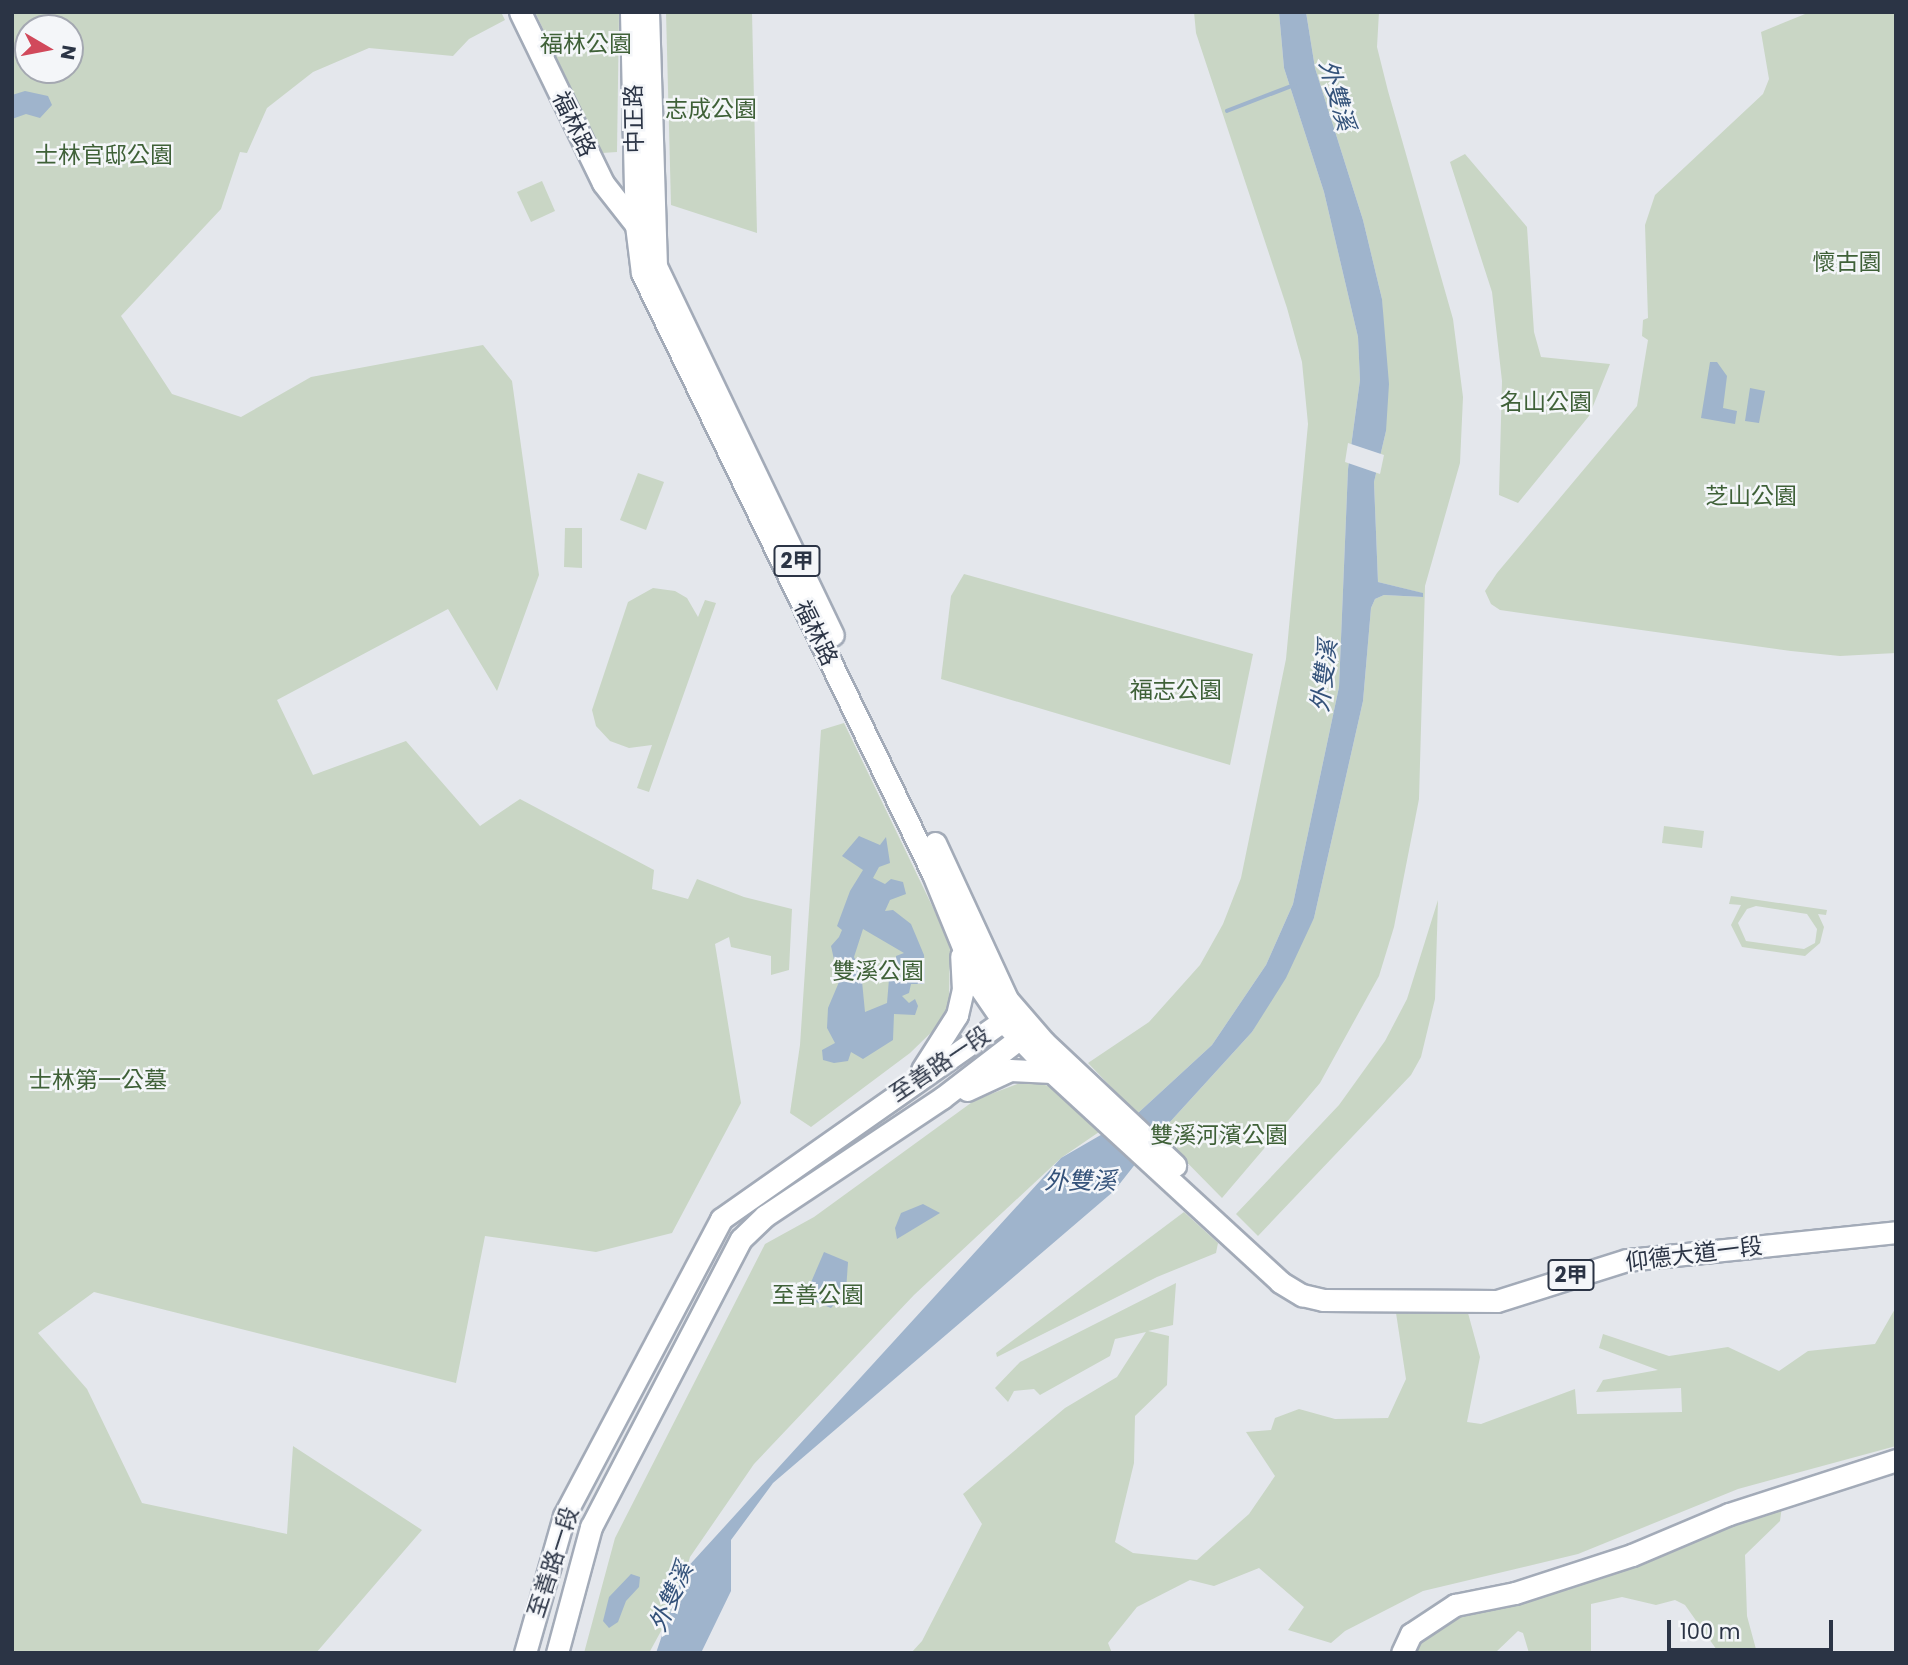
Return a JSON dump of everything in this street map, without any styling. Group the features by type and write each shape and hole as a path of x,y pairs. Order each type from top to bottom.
{"main road":[{"name":"福林路","path":"520,12 603,183 645,225 656,266 959,893 1015,1027"},
{"name":"中正路","path":"631,12 645,225"},
{"name":"中正路","path":"645,225 648,12"},
{"name":"福林路","path":"645,225 642,273 960,936 979,986 1015,1027 1066,1077"},
{"path":"914,1082 957,1015 962,990 960,936"},
{"name":"至善路一段","path":"525,1653 564,1516 721,1219 914,1082 1015,1027"},
{"name":"至善路一段","path":"557,1653 592,1527 741,1239 765,1216 942,1098 1015,1027"},
{"path":"942,1098 1010,1070 1066,1077"},
{"name":"仰德大道一段","path":"1066,1077 1209,1208 1289,1289 1323,1300 1472,1303 1497,1301 1627,1260 1896,1232"},
{"path":"1407,1643 1455,1605 1515,1593 1632,1555 1729,1514 1896,1460"}],"green space":[{"path":"12,12 501,12 505,20 469,39 453,56 369,48 313,72 267,108 247,153 240,152 221,209 121,316 172,394 241,417 311,377 483,345 512,381 539,575 497,691 448,609 277,700 313,775 406,741 480,826 520,799 654,870 652,889 688,899 697,879 744,897 792,909 789,970 771,975 771,956 731,947 729,937 715,944 741,1103 672,1233 596,1252 485,1236 456,1383 94,1292 38,1333 87,1389 142,1503 287,1534 293,1446 422,1530 316,1653 12,1653"},
{"name":"福林公園","path":"535,12 619,12 617,152 602,153"},
{"name":"志成公園","path":"666,12 752,12 757,233 671,205"},
{"name":"雙溪河濱公園","path":"1194,12 1279,12 1284,68 1324,192 1358,337 1360,380 1348,469 1339,687 1293,904 1266,965 1212,1045 1137,1114 1088,1063 1149,1022 1200,965 1223,924 1241,878 1286,659 1308,424 1302,362 1287,308 1196,33"},
{"name":"雙溪河濱公園","path":"1306,12 1379,12 1377,47 1453,319 1463,397 1460,463 1425,586 1419,799 1394,927 1379,976 1320,1083 1222,1198 1159,1134 1252,1032 1314,918 1363,701 1371,608 1375,599 1384,595 1422,597 1422,593 1378,582 1374,482 1386,431 1382,299 1363,220 1315,68"},
{"name":"芝山公園","path":"1810,12 1896,12 1896,653 1840,656 1791,651 1500,610 1491,604 1485,591 1497,573 1637,406 1648,340 1642,336 1643,320 1648,318 1645,225 1655,195 1763,94 1769,79 1761,32"},
{"name":"名山公園","path":"1465,154 1527,227 1534,332 1541,357 1610,364 1589,416 1518,503 1499,495 1502,381 1492,292 1450,162"},
{"path":"542,181 555,211 531,222 517,192"},
{"path":"638,473 664,482 646,530 620,520"},
{"path":"565,528 582,528 582,568 564,567"},
{"name":"福志公園","path":"964,574 1253,654 1230,765 941,679 951,596"},
{"path":"653,588 675,591 687,598 698,617 705,600 716,603 649,792 637,788 652,745 629,748 610,741 596,726 592,710 628,602"},
{"name":"雙溪公園","path":"844,723 950,943 949,1000 942,1022 910,1053 811,1127 790,1113 800,1045 821,730"},
{"path":"1664,826 1704,831 1702,848 1662,843"},
{"path":"1731,896 1827,910 1826,915 1818,914 1824,927 1820,943 1805,956 1742,947 1731,925 1741,905 1729,904","holes":["1756,906 1807,914 1817,929 1815,943 1804,949 1746,941 1738,923 1747,909"]},
{"path":"1438,900 1435,999 1421,1057 1411,1075 1258,1236 1236,1214 1339,1105 1385,1041 1407,999"},
{"name":"至善公園","path":"1036,1082 1051,1087 1099,1132 1061,1158 914,1295 754,1464 690,1557 677,1602 649,1653 584,1653 615,1538 765,1244 814,1217 975,1100 1020,1083"},
{"path":"1184,1212 1218,1243 1216,1253 1157,1277 997,1357 996,1353"},
{"path":"1176,1283 1173,1325 1148,1331 1169,1336 1167,1385 1135,1416 1134,1463 1115,1542 1133,1553 1197,1560 1249,1514 1275,1476 1246,1432 1271,1430 1275,1418 1299,1409 1335,1419 1388,1418 1406,1379 1396,1313 1468,1313 1480,1357 1467,1422 1481,1424 1575,1389 1577,1414 1682,1412 1681,1388 1596,1392 1603,1380 1658,1370 1599,1348 1603,1334 1669,1356 1728,1347 1779,1371 1808,1351 1875,1344 1896,1307 1896,1446 1738,1489 1578,1554 1423,1591 1345,1631 1331,1643 1288,1630 1304,1607 1259,1568 1214,1586 1190,1580 1137,1607 1108,1643 1112,1653 911,1653 922,1641 982,1524 963,1494 1065,1408 1117,1377 1146,1332 1115,1339 1110,1356 1040,1395 1034,1389 1014,1391 1008,1402 995,1388 1020,1362"},
{"path":"1782,1506 1780,1521 1745,1555 1747,1616 1757,1653 1719,1653 1685,1605 1675,1600 1656,1605 1622,1597 1591,1604 1591,1653 1529,1653 1523,1633 1518,1631 1495,1653 1410,1653 1412,1643 1444,1613"}],"water":[{"name":"外雙溪","path":"1279,12 1306,12 1315,68 1363,220 1382,299 1389,384 1386,431 1374,482 1378,582 1423,593 1423,597 1384,595 1375,599 1371,608 1363,701 1314,918 1286,978 1252,1032 1159,1134 1114,1191 773,1483 731,1540 731,1591 701,1653 656,1653 684,1571 1061,1158 1137,1114 1212,1045 1266,965 1293,904 1339,687 1348,469 1360,380 1358,337 1324,192 1284,68"},
{"path":"25,91 48,96 52,105 40,118 26,114 12,119 12,95"},
{"path":"1710,362 1717,362 1727,376 1723,408 1737,411 1735,424 1701,418"},
{"path":"1750,388 1765,391 1759,423 1745,421"},
{"path":"859,836 880,845 886,837 890,863 879,867 873,878 885,884 891,879 903,882 906,894 890,900 885,911 893,910 911,924 924,955 925,977 924,984 911,984 909,993 902,996 909,1003 915,999 918,1006 915,1015 894,1014 893,1040 863,1059 851,1052 848,1061 834,1063 823,1060 822,1050 835,1043 827,1028 828,1008 839,982 831,946 842,930 837,926 850,891 863,870 842,856","holes":["863,929 904,953 896,956 896,964 903,969 901,975 889,979 887,1003 865,1012 861,971 854,957"]},
{"path":"923,1204 940,1213 897,1239 895,1228 901,1213"},
{"path":"824,1252 848,1262 846,1291 831,1308 816,1302 809,1287"},
{"path":"631,1574 640,1577 639,1587 626,1601 618,1622 609,1628 603,1621 609,1597"}],"pier":[{"path":"1348,443 1384,455 1380,474 1345,462"}],"waterway":[{"path":"1227,111 1294,85"}],"park label":[{"name":"士林官邸公園","path":"104,155"},
{"name":"懷古園","path":"1847,262"},
{"name":"士林第一公墓","path":"98,1080"}]}
